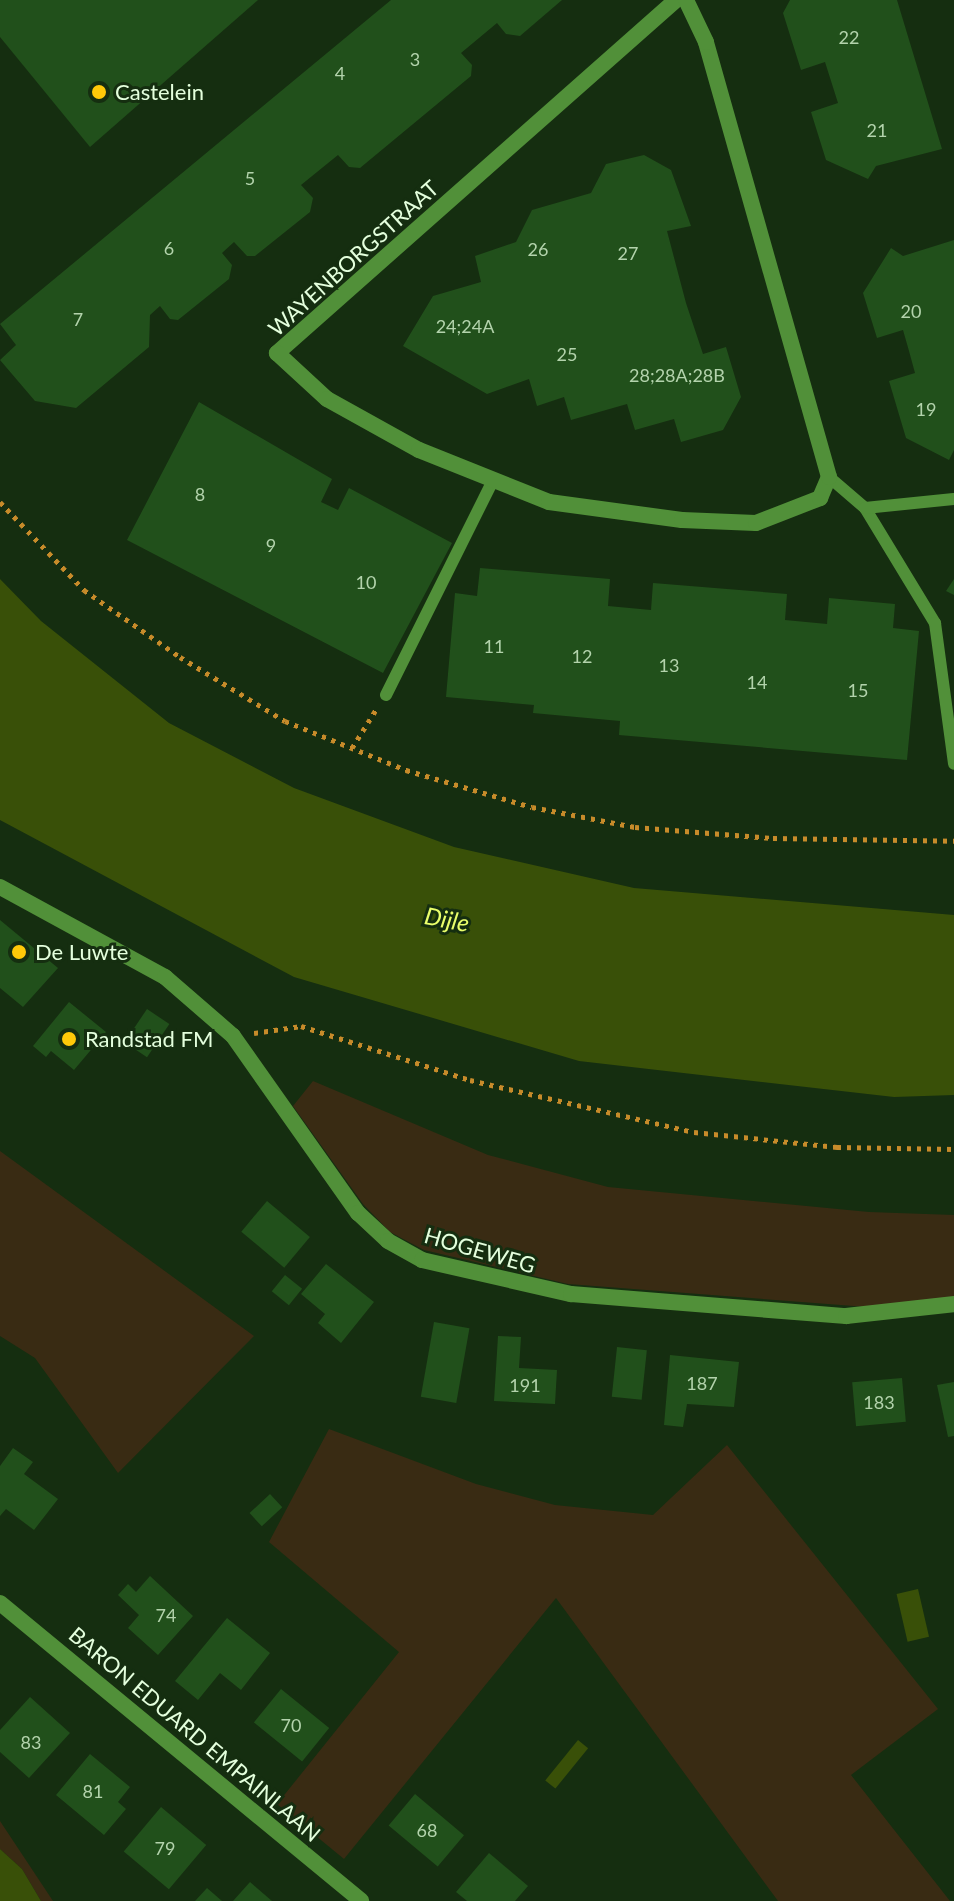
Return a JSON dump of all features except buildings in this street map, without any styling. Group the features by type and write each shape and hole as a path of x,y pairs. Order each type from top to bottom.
{"street":[{"name":"WAYENBORGSTRAAT","path":"676,0 277,353 327,399 419,450 549,502 682,520 756,523 820,498 829,477"},
{"path":"686,0 706,42 829,477"},
{"name":"HOGEWEG","path":"0,887 165,977 233,1036 358,1213 388,1241 422,1260 571,1294 846,1316 954,1304"},
{"name":"BARON EDUARD EMPAINLAAN","path":"0,1603 361,1901"}],"lane":[{"path":"829,477 865,508 935,623 954,764"},
{"path":"386,695 493,480"},
{"path":"865,508 954,499"}],"path":[{"path":"0,502 84,590 180,657 285,721 406,770 532,807 635,827 773,838 954,841"},
{"path":"352,748 386,695"},
{"path":"233,1036 301,1026 470,1080 694,1132 837,1147 954,1149"}],"shaded area":[{"path":"313,1081 488,1155 608,1187 869,1212 954,1215 954,1297 880,1308 568,1284 424,1250 390,1232 363,1204 293,1106"},
{"path":"0,1151 254,1336 118,1473 35,1358 0,1336"},
{"path":"329,1429 476,1484 555,1505 653,1515 727,1445 938,1709 851,1775 950,1901 778,1901 556,1598 344,1859 277,1804 399,1652 269,1542"},
{"path":"0,1821 53,1901 41,1901 22,1869 0,1849"}],"water":[{"name":"Dijle","path":"0,579 41,621 169,723 294,788 454,847 634,888 954,915 954,1095 894,1097 579,1061 294,977 0,820"},
{"path":"918,1589 929,1637 908,1642 897,1594"},
{"path":"578,1740 588,1748 555,1789 545,1780"},
{"path":"0,1849 22,1869 41,1901 0,1901"}],"place":[{"name":"Castelein","path":"99,92"},
{"name":"De Luwte","path":"19,952"},
{"name":"Randstad FM","path":"69,1039"}]}
